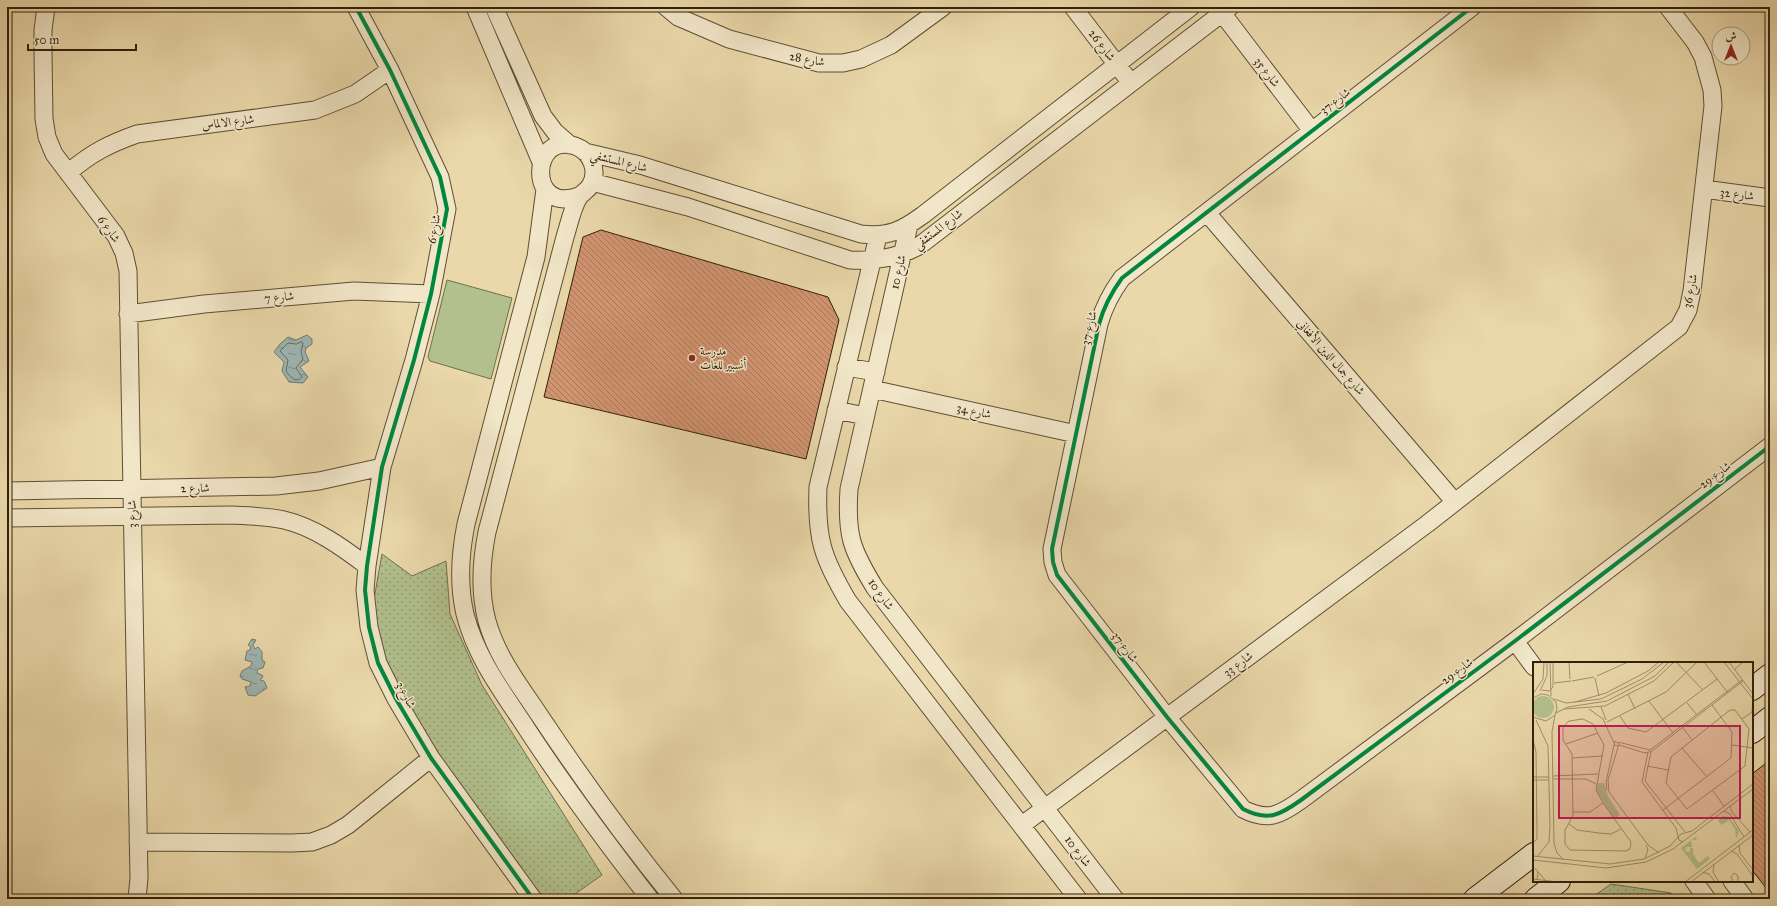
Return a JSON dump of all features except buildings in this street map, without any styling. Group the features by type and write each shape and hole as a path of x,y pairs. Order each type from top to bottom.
{"street":[{"name":"شارع 6","path":"46,7 43,30 44,119 47,137 54,154 116,236 124,253 128,271 132,489"},
{"name":"شارع 6","path":"356,7 390,70 440,177 446,197 446,221 431,294 414,360 382,466"},
{"path":"475,7 541,162 540,176 545,189 536,258 466,524 461,562 462,592 465,614 481,657 552,768 650,899"},
{"name":"شارع المستشفي","path":"494,7 543,116 555,132 578,149 640,165 854,232 878,236 894,233 909,225 1190,7"},
{"name":"شارع 28","path":"666,7 678,17 729,39 819,63 843,63 861,58 891,45 943,7"},
{"name":"شارع 26","path":"1072,7 1130,83"},
{"name":"شارع 37","path":"1167,716 1065,586 1057,575 1053,562 1052,549 1104,307 1111,292 1122,278 1472,7"},
{"name":"شارع 36","path":"1454,502 1679,327 1688,310 1692,291 1713,106 1709,73 1695,42 1668,7"},
{"name":"شارع المستشفي","path":"592,182 688,207 850,260 872,261 902,254 919,246 1226,10"},
{"name":"شارع 35","path":"1226,10 1312,131"},
{"name":"شارع الالماس","path":"68,173 86,157 110,143 137,134 315,110 355,94 390,70"},
{"path":"541,162 550,151 556,147 578,149 592,163 594,176 585,192 579,196 565,199 551,194 545,189"},
{"name":"شارع 32","path":"1704,190 1770,198"},
{"path":"579,196 559,259 487,532 481,576 483,599 487,622 505,663 567,757 644,862 674,899"},
{"name":"شارع جمال الدين الأفغاني","path":"1207,213 1454,502"},
{"name":"شارع 10","path":"909,225 849,489 847,515 851,542 861,565 879,593 1115,899"},
{"path":"878,236 818,487 817,518 821,548 833,576 848,601 1078,899"},
{"name":"شارع 7","path":"128,314 204,304 346,292 431,294"},
{"path":"846,367 876,372"},
{"name":"شارع 34","path":"872,389 1076,434"},
{"path":"836,410 865,416"},
{"name":"شارع 29","path":"1167,716 1243,809 1257,816 1272,816 1294,804 1515,641 1770,446"},
{"name":"شارع 2","path":"7,491 298,484 340,477 382,466"},
{"name":"شارع 3","path":"382,466 366,566 365,590 369,627 378,663 396,699 431,758 533,899"},
{"name":"شارع 3","path":"132,489 138,842 137,899"},
{"name":"شارع 33","path":"1022,825 1427,524 1454,502"},
{"path":"7,518 232,515 264,516 285,520 328,539 366,566"},
{"path":"1515,641 1533,666"},
{"path":"1753,688 1770,675"},
{"path":"1753,731 1770,718"},
{"path":"138,842 312,842 331,835 348,824 431,758"},
{"path":"1475,899 1533,855"},
{"path":"630,873 644,862"},
{"path":"1536,899 1558,882"},
{"path":"1695,882 1707,899"},
{"path":"1733,882 1745,899"}],"green space":[{"path":"447,280 512,298 491,379 430,361 428,357"},
{"path":"382,554 412,576 446,561 450,614 482,685 602,875 568,899 533,899 431,758 369,627"},
{"path":"1611,884 1671,893 1676,899 1590,899"}],"water":[{"path":"307,335 312,339 312,344 306,348 305,352 309,361 300,367 308,377 303,383 289,382 282,371 284,362 274,352 288,337 296,340"},
{"path":"252,639 256,640 253,645 255,649 258,647 262,652 262,660 265,662 263,668 258,669 257,673 262,675 263,677 260,680 264,681 267,688 255,696 248,695 245,687 250,686 251,682 242,679 240,676 242,671 251,666 252,662 245,660 247,651 250,650 251,647 248,645"}],"cycle path":[{"path":"356,7 390,70 440,177 447,209 431,294 414,360 382,467 367,566 365,590 369,627 378,663 396,699 431,758 533,899"},
{"path":"1472,7 1122,278 1108,300 1099,324 1052,549 1053,562 1057,575 1167,717 1243,809 1260,815 1274,815 1287,810 1301,800 1515,641 1770,446"}],"place":[{"name":"مدرسة أنسبير للغات","path":"692,358"}]}
